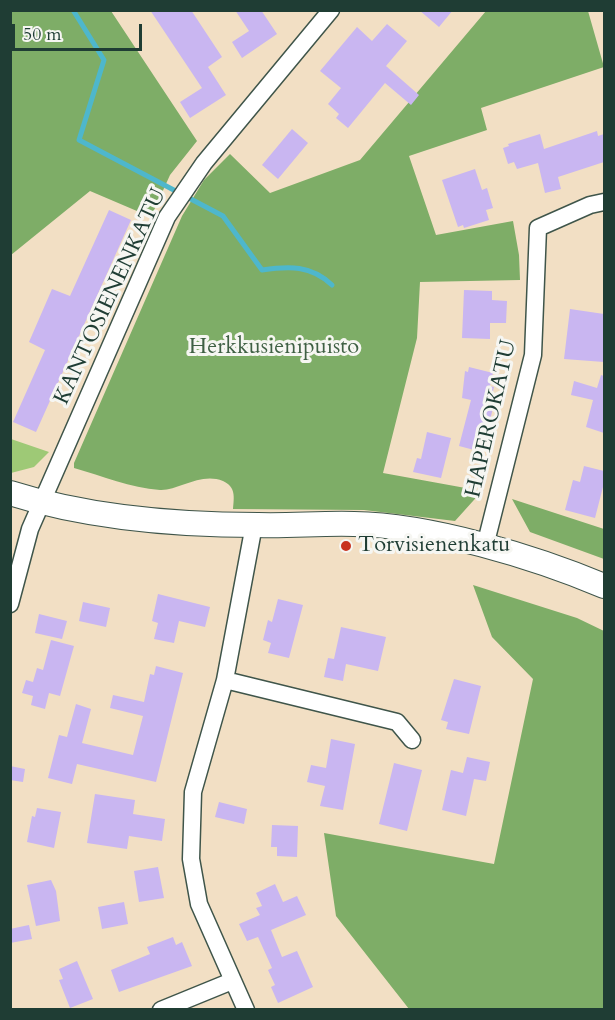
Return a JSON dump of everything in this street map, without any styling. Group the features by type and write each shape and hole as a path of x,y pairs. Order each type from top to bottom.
{"main road":[{"path":"10,493 42,503 83,511 162,520 254,525 355,524 405,529 485,546 563,569 604,586"}],"street":[{"name":"KANTOSIENENKATU","path":"10,604 30,529 167,217 204,163 331,10"},
{"name":"HAPEROKATU","path":"485,546 533,356 538,228 590,205 604,202"},
{"path":"246,1010 199,904 191,859 194,792 225,680 254,525"},
{"path":"225,680 397,722 412,740"},
{"path":"161,1010 232,981"}],"green space":[{"path":"11,10 111,11 197,141 170,175 151,217 90,191 11,255"},
{"name":"Herkkusienipuisto","path":"486,11 588,11 604,67 481,108 487,130 409,156 436,235 513,221 519,255 520,280 420,282 417,338 383,473 482,491 455,521 364,510 233,509 232,489 223,481 198,480 160,490 127,484 74,468 74,463 182,216 204,180 230,154 270,193 360,160"},
{"path":"10,439 49,452 34,467 11,473"},
{"path":"512,499 604,529 604,559 530,532"},
{"path":"473,585 577,618 604,631 604,1009 409,1009 336,916 324,833 494,864 533,679 492,637"}],"building":[{"path":"150,10 191,10 222,57 208,67 226,95 190,118 180,102 202,88"},
{"path":"235,10 261,10 277,34 242,58 232,42 249,31"},
{"path":"419,10 453,10 439,27"},
{"path":"387,24 407,41 386,66 419,95 411,105 385,83 348,128 336,118 339,114 328,104 341,88 320,71 357,27 372,41"},
{"path":"292,129 308,143 278,179 262,165"},
{"path":"597,131 598,136 604,134 604,162 558,177 561,189 545,193 538,163 517,169 514,162 508,164 503,148 509,146 508,144 540,134 544,149"},
{"path":"475,169 482,190 487,188 493,208 486,210 489,220 464,228 463,225 458,227 442,180"},
{"path":"109,210 131,220 36,432 13,422 45,350 29,342 52,289 70,296"},
{"path":"464,290 492,291 492,300 507,301 506,323 490,323 490,339 462,338"},
{"path":"570,309 604,314 604,362 564,359"},
{"path":"469,367 493,373 490,386 494,387 491,399 495,400 490,420 486,419 478,451 459,446 471,400 462,398 465,371 468,372"},
{"path":"601,375 604,376 604,433 586,427 593,400 571,395 574,381 597,388"},
{"path":"427,432 451,438 441,478 413,472 417,458 421,459"},
{"path":"584,466 604,471 604,483 595,518 565,510 573,480 580,482"},
{"path":"158,594 210,607 205,627 179,621 174,643 154,639 158,623 152,621"},
{"path":"278,599 303,605 289,658 268,653 271,643 263,640 268,620 272,622"},
{"path":"83,602 110,608 106,627 79,621"},
{"path":"39,614 67,621 62,639 35,633"},
{"path":"341,627 386,637 378,671 346,664 343,681 324,677 328,658 334,659"},
{"path":"51,640 74,646 60,696 49,693 45,709 31,705 33,696 22,693 26,680 33,682 37,668 43,670"},
{"path":"156,666 183,673 156,782 77,764 72,784 48,778 59,735 67,737 76,704 91,709 82,743 133,755 143,716 110,708 113,695 144,702 150,674 154,675"},
{"path":"454,679 481,686 469,734 446,729 448,722 441,720"},
{"path":"331,739 355,744 343,810 320,806 325,786 307,782 311,765 326,768"},
{"path":"467,757 490,762 486,781 474,779 466,816 442,810 451,770 463,773"},
{"path":"394,763 422,770 407,831 379,824"},
{"path":"10,766 25,769 23,782 10,780"},
{"path":"95,794 135,800 133,814 165,819 162,841 129,836 127,849 87,843"},
{"path":"219,802 247,809 244,824 215,817"},
{"path":"37,808 61,812 54,848 27,842 32,816 35,817"},
{"path":"272,825 298,826 297,857 277,856 277,847 271,847"},
{"path":"158,867 164,898 139,902 134,871"},
{"path":"51,880 56,891 60,921 36,926 27,885"},
{"path":"275,884 283,902 297,896 306,915 271,930 282,957 297,951 313,987 278,1003 271,987 275,985 268,970 272,968 258,937 247,941 239,924 260,915 256,908 262,906 256,893"},
{"path":"124,902 128,924 102,929 98,907"},
{"path":"29,925 32,939 10,943 10,929"},
{"path":"173,937 176,945 182,942 192,966 119,992 111,970 150,954 147,947"},
{"path":"77,961 93,999 70,1008 59,980 63,979 59,969"}],"waterway":[{"path":"73,10 104,60 79,140 223,216 262,270 299,268 324,278 332,285"}],"place":[{"name":"Torvisienenkatu","path":"346,546"}]}
